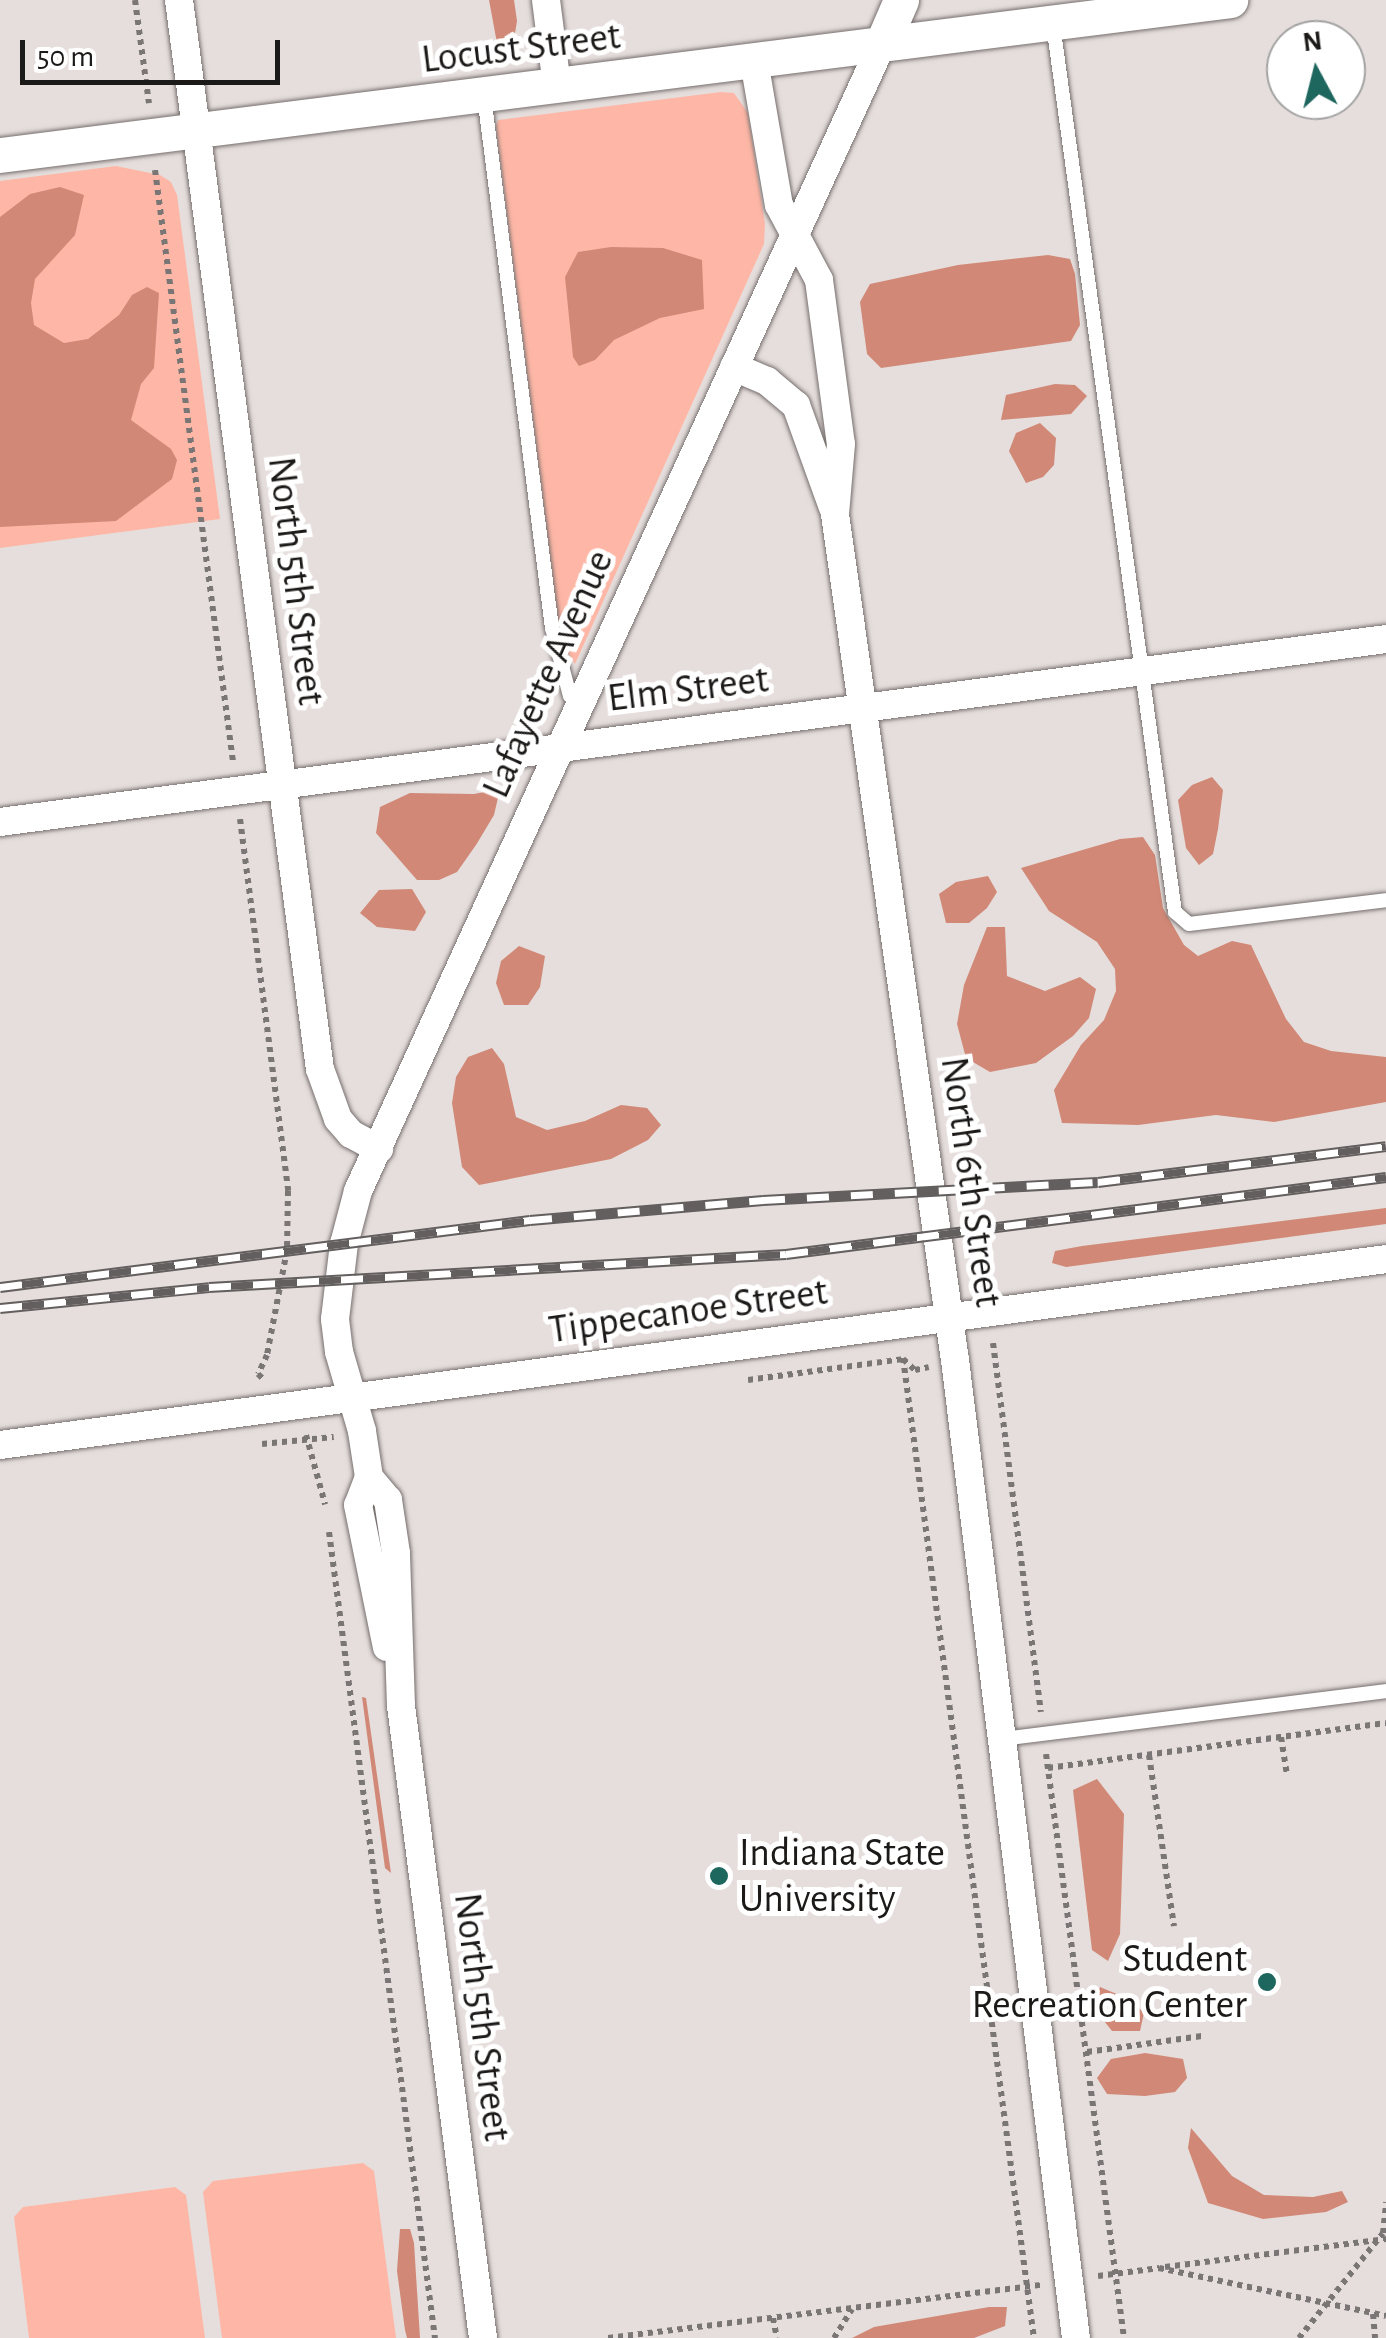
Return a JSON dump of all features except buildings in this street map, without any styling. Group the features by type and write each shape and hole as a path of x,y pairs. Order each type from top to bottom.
{"street":[{"name":"North 5th Street","path":"179,0 324,1084 338,1119 351,1134 379,1149"},
{"path":"546,0 557,86"},
{"name":"Lafayette Avenue","path":"352,1396 335,1319 358,1191 902,0"},
{"name":"Locust Street","path":"0,156 1230,0"},
{"name":"North 6th Street","path":"754,61 779,205 819,280 841,444 835,514 948,1316 1076,2332"},
{"path":"734,366 767,381 796,405 835,514"},
{"name":"Elm Street","path":"0,822 1386,639"},
{"name":"Tippecanoe Street","path":"0,1445 1386,1259"},
{"name":"North 5th Street","path":"352,1396 370,1477 358,1505 401,1706 483,2338"}],"lane":[{"path":"1053,22 1174,912 1189,924 1386,900"},
{"path":"484,95 552,628 570,696 582,702"},
{"path":"1002,1739 1386,1691"}],"path":[{"path":"134,0 288,1191 287,1250 267,1355 258,1374 290,1405 309,1442 323,1483 435,2338"},
{"path":"986,1312 1000,1370 1124,2338"},
{"path":"896,1324 1034,2338"},
{"path":"1278,1704 1287,1775"},
{"path":"1143,1721 1174,1926"},
{"path":"1048,1768 1386,1723"},
{"path":"1087,2052 1202,2036"},
{"path":"1299,2338 1382,2240 1386,2202"},
{"path":"608,2338 1382,2240"},
{"path":"1159,2268 1386,2316"},
{"path":"834,2338 852,2309"},
{"path":"1373,2314 1375,2338"},
{"path":"773,2318 776,2338"}],"shaded area":[{"path":"489,0 514,0 517,21 512,51 497,43"},
{"path":"734,93 748,113 765,224 764,244 575,664 561,643 496,126 498,120"},
{"path":"116,166 160,175 171,182 177,195 220,519 0,548 0,181"},
{"path":"60,187 84,195 75,235 35,279 31,303 34,325 64,343 88,339 119,315 132,295 147,287 159,293 154,368 141,384 131,420 171,449 177,460 172,479 116,521 0,527 0,217 30,194"},
{"path":"611,247 663,248 702,260 704,309 660,318 614,340 595,360 579,366 573,357 565,277 578,252"},
{"path":"1048,255 1070,259 1075,274 1080,325 1071,341 881,368 867,354 860,302 870,284 958,265"},
{"path":"1055,384 1075,385 1087,396 1071,414 1001,420 1006,395"},
{"path":"1040,423 1056,438 1054,465 1043,477 1026,483 1009,451 1016,433"},
{"path":"1212,777 1223,790 1218,829 1213,854 1199,865 1186,848 1178,800 1192,785"},
{"path":"500,789 494,815 476,845 457,872 439,880 417,880 376,833 380,807 410,793 474,794"},
{"path":"1143,837 1155,855 1163,908 1184,945 1198,956 1232,941 1251,945 1286,1019 1304,1042 1331,1051 1386,1057 1386,1102 1274,1122 1216,1115 1138,1125 1062,1123 1054,1090 1081,1045 1104,1020 1116,991 1115,969 1097,942 1049,911 1021,868 1120,839"},
{"path":"988,876 997,892 987,908 969,923 946,923 939,894 956,882"},
{"path":"412,889 426,912 415,931 377,927 360,913 379,890"},
{"path":"987,927 1005,927 1007,976 1045,991 1080,977 1096,989 1089,1018 1073,1036 1036,1063 990,1072 966,1058 957,1024 964,985"},
{"path":"519,946 545,956 540,987 528,1005 504,1005 496,983 501,961"},
{"path":"492,1048 504,1064 516,1117 547,1130 585,1121 621,1105 647,1108 661,1125 648,1140 611,1159 479,1185 462,1167 452,1103 456,1077 468,1057"},
{"path":"1386,1208 1386,1224 1066,1267 1052,1263 1055,1251 1082,1246"},
{"path":"362,1697 366,1698 391,1873 385,1868"},
{"path":"1097,1779 1124,1814 1120,1934 1108,1961 1092,1950 1073,1790"},
{"path":"1100,1987 1131,2000 1144,2013 1140,2031 1112,2031 1093,2007"},
{"path":"1145,2053 1183,2059 1187,2078 1175,2092 1145,2096 1107,2094 1097,2078 1111,2059"},
{"path":"1191,2128 1232,2176 1264,2195 1313,2197 1342,2191 1348,2202 1326,2212 1263,2219 1208,2203 1188,2148"},
{"path":"363,2163 374,2171 396,2338 222,2338 203,2192 213,2181"},
{"path":"175,2187 186,2195 205,2338 29,2338 14,2217 23,2207"},
{"path":"400,2229 410,2229 414,2243 420,2338 407,2338 405,2330 397,2271"},
{"path":"1007,2307 1005,2326 974,2338 852,2338 874,2327"}],"railway":[{"path":"0,1287 530,1220 763,1200 1098,1182 1386,1146"},
{"path":"0,1308 209,1287 786,1254 1386,1177"}],"place":[{"name":"Indiana State University","path":"719,1876"},
{"name":"Student Recreation Center","path":"1267,1982"}]}
